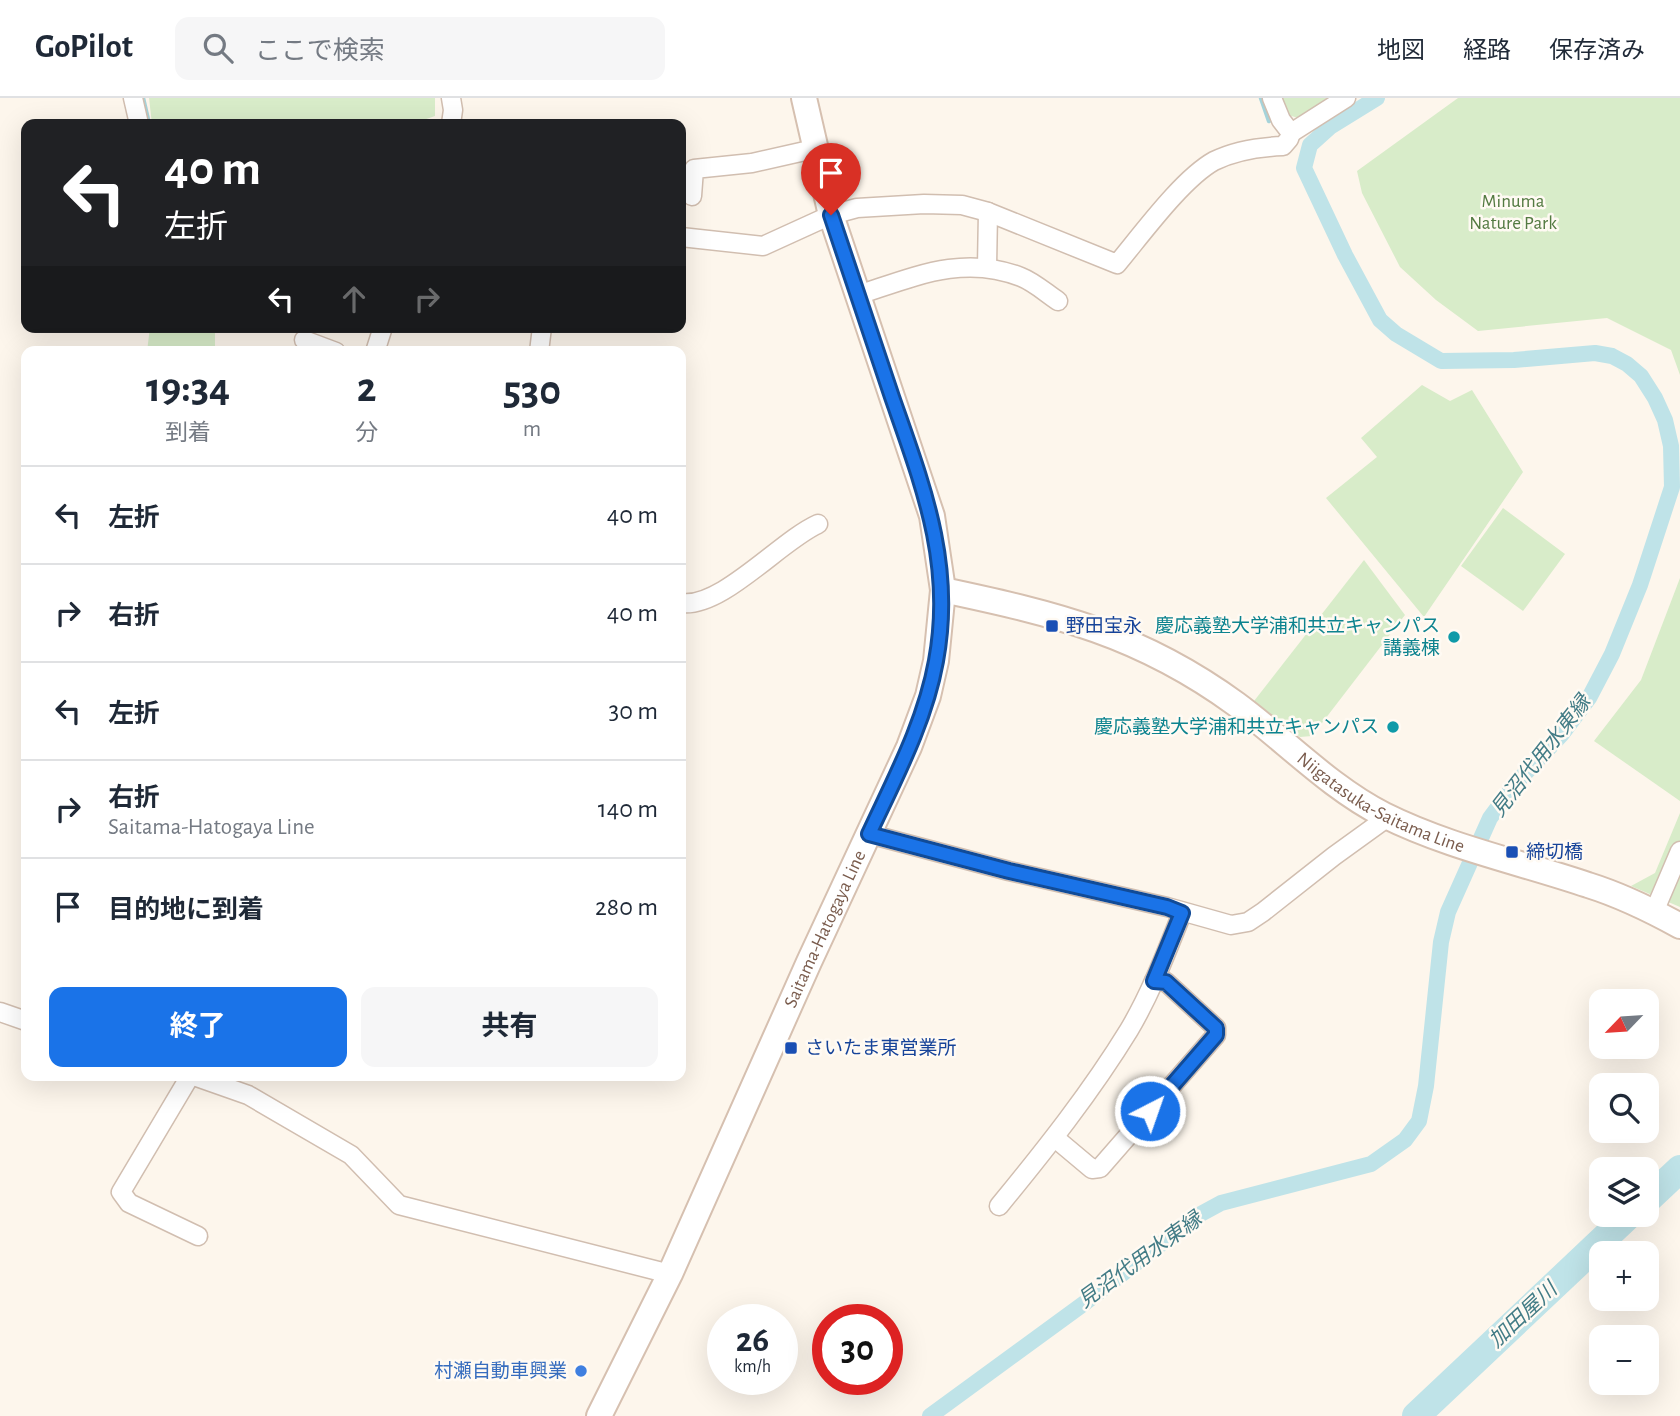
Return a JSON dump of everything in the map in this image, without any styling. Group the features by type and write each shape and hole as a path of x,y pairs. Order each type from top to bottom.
{"main road":[{"name":"Saitama-Hatogaya Line","path":"599,1416 670,1275 808,962 909,747 928,696 938,650 943,590 932,516 831,215 804,98"},
{"name":"Niigatasuka-Saitama Line","path":"943,590 1071,620 1118,636 1201,680 1237,705 1339,786 1388,817 1490,855 1591,886 1654,912 1680,926"}],"street":[{"path":"133,98 138,119"},
{"path":"451,98 452,119"},
{"path":"1272,98 1280,120 1291,133"},
{"path":"686,238 763,246 831,215 857,208 962,205 988,212 1117,264 1190,179 1214,161 1255,147 1283,146 1291,133 1346,98"},
{"path":"692,196 694,169 752,163 814,149"},
{"path":"987,267 988,212"},
{"path":"858,295 938,270 987,267 1024,278 1058,301"},
{"path":"686,603 714,596 818,524"},
{"path":"869,834 1009,871 1167,907 1231,926 1248,922 1388,817"},
{"path":"1654,912 1680,851"},
{"path":"999,1206 1055,1138 1128,1031 1154,981 1182,913"},
{"path":"1055,1138 1092,1169 1100,1168 1216,1035 1216,1028 1166,982 1154,981"},
{"path":"0,1012 21,1019"},
{"path":"189,1081 121,1192 129,1203 198,1236"},
{"path":"207,1081 248,1095 351,1155 398,1205 670,1275"}],"green space":[{"path":"149,98 435,98 435,116 426,119 151,119"},
{"path":"1279,98 1327,98 1298,118 1285,114"},
{"name":"Minuma Nature Park","path":"1458,98 1680,98 1680,375 1671,350 1607,318 1478,331 1436,300 1400,267 1362,193 1357,171"},
{"path":"149,333 215,333 215,346 148,346"},
{"path":"1422,385 1450,401 1472,390 1523,472 1424,617 1326,498 1377,457 1361,438"},
{"path":"1503,508 1565,554 1523,611 1461,566"},
{"path":"1364,560 1405,615 1312,736 1300,737 1254,701"},
{"path":"1680,578 1680,801 1594,741 1641,680"},
{"path":"1680,813 1680,907 1631,886 1655,873"}],"waterway":[{"path":"143,98 148,119"},
{"path":"1261,98 1269,121"},
{"name":"見沼代用水東縁","path":"930,1416 1086,1302 1197,1216 1221,1203 1371,1164 1405,1140 1419,1121 1426,1086 1441,942 1448,912 1490,818 1516,783 1562,734 1589,698 1612,654 1640,585 1672,487 1671,446 1665,420 1641,376 1612,356 1595,353 1514,360 1441,361 1396,334 1380,320 1345,255 1304,168 1310,145 1330,127 1377,98"},
{"name":"加田屋川","path":"1659,1189 1680,1169"},
{"name":"加田屋川","path":"1416,1416 1616,1227"}],"place":[{"name":"野田宝永","path":"1052,626"},
{"name":"慶応義塾大学浦和共立キャンパス 講義棟","path":"1454,637"},
{"name":"慶応義塾大学浦和共立キャンパス","path":"1393,727"},
{"name":"締切橋","path":"1512,852"},
{"name":"さいたま東営業所","path":"791,1048"},
{"name":"村瀬自動車興業","path":"581,1371"}],"route":[{"path":"831,215 922,482 932,516 943,590 941,626 928,696 909,747 869,834 1009,871 1167,907 1182,913 1154,981 1166,982 1216,1028 1216,1035 1150,1111"}]}
